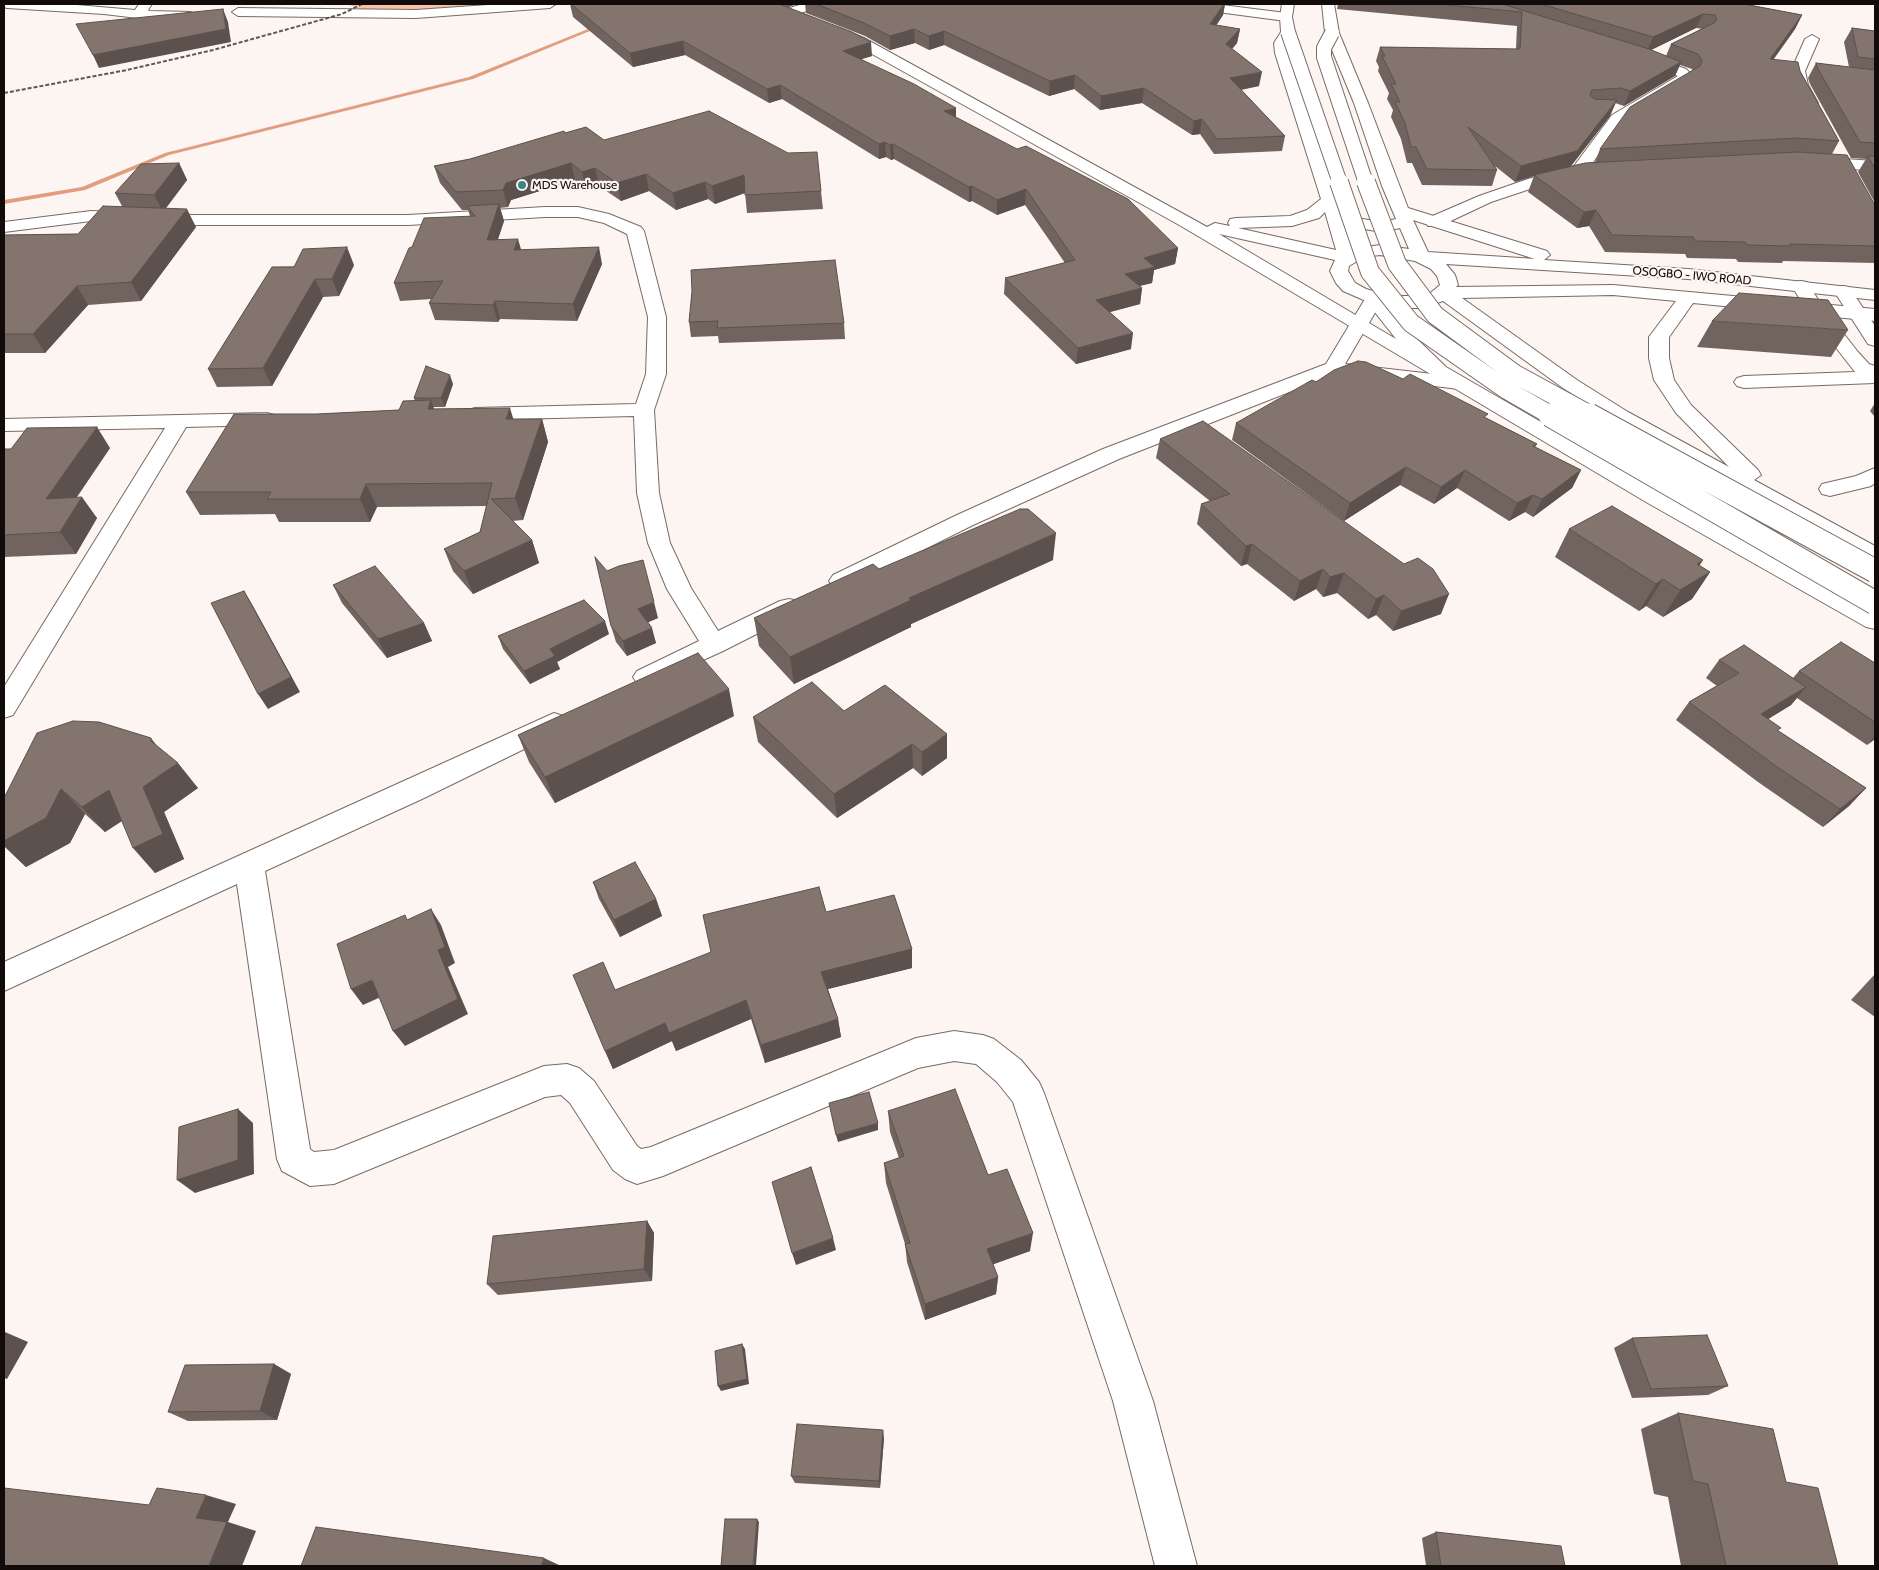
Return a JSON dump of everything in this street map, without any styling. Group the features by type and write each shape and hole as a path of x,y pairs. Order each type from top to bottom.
{"main road":[{"path":"7,4 104,10 146,10 204,16"},
{"path":"270,4 233,13 416,14 550,4"},
{"path":"306,4 340,14"},
{"path":"358,4 416,14"},
{"path":"788,13 814,4"},
{"path":"1186,4 1287,17"},
{"path":"1328,4 1332,33 1362,103 1390,186 1421,257"},
{"path":"770,8 816,23 860,41 1187,222 1358,325 1663,502 1875,621"},
{"path":"1287,17 1281,43 1282,53 1336,218 1347,258"},
{"path":"1287,17 1370,272 1411,323 1507,390 1875,603"},
{"path":"1332,33 1324,48 1324,56 1361,169 1397,264 1436,315 1515,374 1875,571"},
{"path":"1812,38 1801,85 1819,119"},
{"path":"1648,59 1664,52"},
{"path":"1578,172 1621,115 1687,77 1681,72 1630,53"},
{"path":"1604,110 1621,115"},
{"path":"1833,145 1852,179"},
{"path":"1798,161 1843,162 1875,166"},
{"path":"1434,222 1534,182 1578,172 1597,170"},
{"path":"1187,222 1258,224 1292,221 1313,214 1330,200"},
{"path":"4,227 91,216 193,220 408,220 570,212 609,219 635,231 657,317 656,374 644,410 648,494 659,543 678,589 714,645"},
{"path":"1336,218 1367,226 1382,227 1403,217 1434,222 1512,245 1576,268"},
{"path":"1187,222 1347,258"},
{"path":"1439,371 1410,342 1374,299 1360,294 1342,279 1339,271 1340,264 1347,258 1361,252 1380,250 1401,252 1421,257 1437,265 1446,275 1449,285 1443,294 1570,384 1621,416 1772,497 1875,556"},
{"name":"OSOGBO - IWO ROAD","path":"1421,257 1688,274 1875,294"},
{"path":"1801,286 1814,308 1862,368 1875,372"},
{"name":"OSOGBO - IWO ROAD","path":"1374,299 1407,304 1434,299 1443,294 1613,290 1875,315"},
{"path":"1843,291 1875,340"},
{"path":"1689,296 1660,337 1659,358 1664,380 1683,409 1772,497"},
{"path":"1315,299 1374,299"},
{"path":"1333,368 1374,299"},
{"path":"625,688 973,516 1111,454 1333,368 1459,383"},
{"path":"1744,382 1875,377"},
{"path":"456,414 644,410"},
{"path":"4,424 288,418"},
{"path":"4,708 179,421"},
{"path":"1190,422 1214,440"},
{"path":"1830,489 1863,481 1875,475"},
{"path":"4,977 412,791 572,714"},
{"path":"249,865 294,1159 310,1169 334,1168 544,1082 568,1080 582,1092 625,1158 637,1167 651,1164 916,1053 954,1046 983,1050 1009,1071 1027,1093 1133,1402 1176,1566"}],"shaded area":[{"path":"346,4 484,4 376,14"}],"building":[{"path":"571,4 779,4 852,32 871,42 843,51 914,84 956,108 944,111 1017,149 1026,146 1128,199 1178,248 1144,258 1155,267 1125,274 1142,288 1096,300 1133,333 1078,348 1005,278 1075,260 1026,189 997,200 972,186 969,187 893,144 890,145 885,142 879,144 780,85 767,89 683,41 630,53"},
{"path":"816,4 1224,4 1210,24 1240,29 1226,44 1262,72 1230,78 1285,136 1217,139 1202,119 1194,121 1144,88 1101,96 1075,75 1050,81 944,31 929,36 914,29 890,36 864,23"},
{"path":"1437,4 1502,4 1649,49 1681,62 1630,91 1621,88 1592,90 1590,95 1594,99 1617,100 1577,151 1521,166 1468,127 1497,170 1427,169 1416,147 1411,147 1405,123 1395,102 1400,102 1391,84 1396,84 1382,56 1385,56 1380,47 1520,49 1522,12"},
{"path":"1541,4 1744,4 1802,15 1770,59 1798,62 1800,71 1839,141 1797,138 1600,149 1630,107 1700,66 1702,61 1698,54 1671,44 1714,23 1717,20 1715,15 1703,14 1653,37"},
{"path":"223,9 226,29 93,55 76,24"},
{"path":"1852,28 1875,31 1875,59 1858,57"},
{"path":"1816,63 1875,70 1875,143 1860,142"},
{"path":"709,111 788,153 817,152 821,191 745,195 744,175 712,186 705,182 673,193 646,174 617,183 595,168 582,172 571,163 506,183 503,190 456,192 434,166 470,159 564,131 565,133 586,127 604,140"},
{"path":"1798,152 1847,155 1875,205 1875,246 1747,245 1745,242 1696,241 1693,237 1612,235 1596,210 1584,212 1534,175 1585,163"},
{"path":"1868,156 1875,156 1875,169"},
{"path":"179,163 154,195 115,193 141,164"},
{"path":"499,204 487,240 518,239 514,250 599,247 573,304 495,301 493,305 429,303 443,281 394,283 424,218 475,216 467,206"},
{"path":"103,206 187,209 131,282 77,286 33,334 4,334 4,235 78,234"},
{"path":"347,247 332,279 315,279 263,368 208,369 272,267 294,267 303,249"},
{"path":"835,260 844,323 717,328 718,321 689,322 692,291 691,270"},
{"path":"1739,293 1828,300 1848,330 1712,321"},
{"path":"1358,361 1366,362 1403,379 1410,374 1488,414 1484,417 1537,444 1533,446 1581,470 1542,499 1533,495 1517,503 1465,470 1441,487 1406,467 1350,503 1236,423 1312,380 1316,382 1334,370"},
{"path":"426,366 450,375 441,398 414,398"},
{"path":"431,400 428,409 510,408 506,419 542,419 515,498 491,499 532,540 464,571 444,549 480,532 492,483 366,484 360,499 267,499 271,492 186,492 234,414 317,414 399,410 403,401"},
{"path":"1203,421 1404,564 1418,558 1433,569 1449,594 1401,611 1384,595 1376,599 1344,573 1330,577 1323,569 1300,581 1252,544 1246,546 1201,504 1230,494 1160,439"},
{"path":"97,427 46,499 82,497 60,532 4,535 4,449 11,449 27,428"},
{"path":"1612,506 1703,560 1697,564 1710,572 1680,590 1663,579 1656,584 1569,529"},
{"path":"1020,509 1028,509 1056,533 909,598 911,600 790,657 754,618 873,564 879,569"},
{"path":"595,557 607,571 643,560 654,602 638,609 652,628 623,641 611,626"},
{"path":"375,566 424,623 378,639 333,585"},
{"path":"244,591 291,677 258,694 211,603"},
{"path":"584,600 605,621 550,649 555,656 524,671 498,636"},
{"path":"1841,642 1875,663 1875,722 1799,671"},
{"path":"1744,645 1806,687 1761,714 1781,728 1777,730 1866,788 1840,809 1773,764 1689,702 1739,673 1719,660"},
{"path":"698,653 729,689 545,777 518,735"},
{"path":"812,682 844,711 885,685 947,734 922,752 912,744 834,794 753,717"},
{"path":"73,721 99,722 151,738 151,741 178,763 143,787 163,834 133,848 109,790 82,807 61,789 46,818 4,841 4,798 37,733"},
{"path":"635,862 656,899 614,920 593,882"},
{"path":"819,887 826,912 894,895 912,949 821,972 838,1019 761,1045 746,1000 669,1033 665,1023 605,1051 573,975 603,962 615,990 711,952 703,915"},
{"path":"431,909 445,947 438,950 458,999 393,1031 372,980 351,989 337,944 405,915 407,920"},
{"path":"955,1089 988,1175 1007,1169 1033,1233 987,1249 998,1277 925,1304 905,1244 910,1243 884,1163 904,1156 888,1111"},
{"path":"869,1092 878,1123 836,1135 829,1103"},
{"path":"238,1109 238,1160 177,1180 179,1127"},
{"path":"811,1167 833,1238 792,1253 772,1182"},
{"path":"647,1221 644,1269 487,1284 493,1236"},
{"path":"1707,1335 1728,1386 1651,1389 1632,1338"},
{"path":"742,1344 747,1379 718,1386 715,1351"},
{"path":"274,1364 260,1411 168,1412 185,1365"},
{"path":"1678,1413 1773,1429 1786,1482 1818,1488 1838,1566 1726,1566 1708,1484 1693,1481"},
{"path":"797,1424 883,1430 879,1481 791,1476"},
{"path":"4,1488 149,1505 157,1488 206,1495 196,1518 227,1522 209,1566 4,1566"},
{"path":"725,1519 757,1519 753,1566 721,1566"},
{"path":"316,1527 544,1558 541,1566 301,1566"},
{"path":"1436,1532 1561,1546 1565,1566 1441,1566"}],"waterway":[{"path":"4,202 83,189 167,154 471,78 600,26"}],"railway":[{"path":"4,93 127,70 213,50 342,14 362,4"}],"place":[{"name":"MDS Warehouse","path":"522,185"}]}
